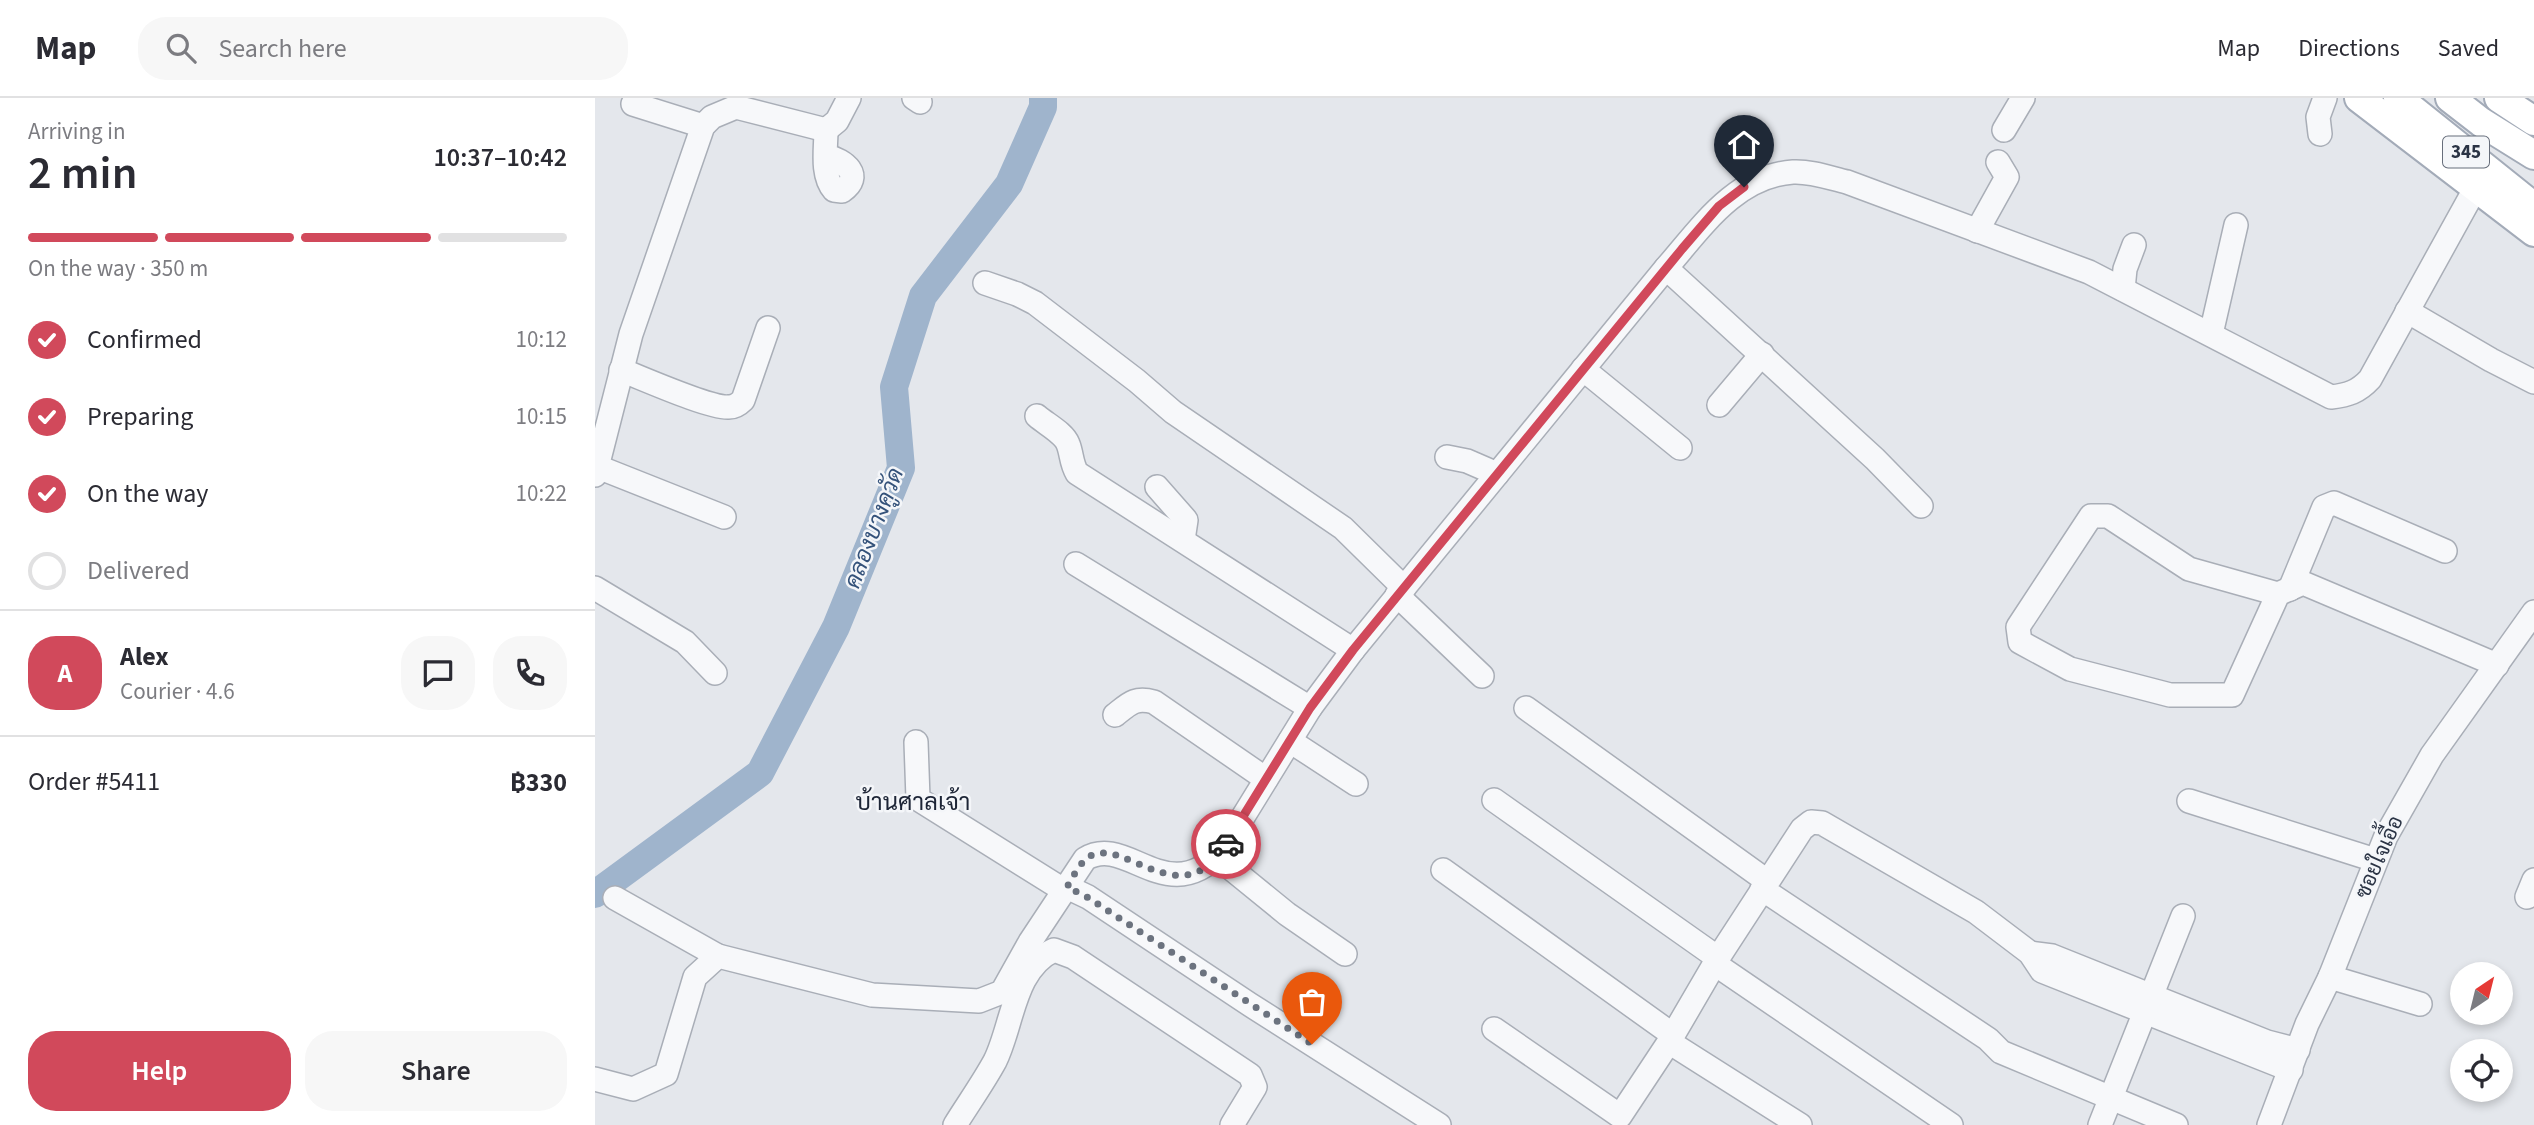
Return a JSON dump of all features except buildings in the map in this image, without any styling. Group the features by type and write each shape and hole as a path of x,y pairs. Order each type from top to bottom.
{"main road":[{"path":"2359,98 2475,189 2530,221"},
{"path":"2382,98 2444,164"},
{"name":"345","path":"2397,98 2530,221"},
{"name":"345","path":"2449,98 2481,122 2534,155"},
{"path":"2499,98 2534,121"}],"street":[{"path":"826,130 837,121 849,98"},
{"path":"2004,130 2023,98"},
{"path":"2320,134 2318,117 2325,98"},
{"path":"633,104 669,106 703,126"},
{"path":"724,517 596,471 621,370 703,126 712,117 736,107 826,130"},
{"path":"826,130 826,156"},
{"path":"1977,231 2007,177 1998,162"},
{"path":"615,898 719,956 872,995 979,1001 1002,992 1030,942 1085,859 1093,854 1104,854 1162,873 1195,873 1217,856 1310,708 1353,650 1583,369 1719,206 1744,187 1765,178 1794,172 1817,174 1847,182 2089,272 2331,397 2359,391 2369,379 2475,189"},
{"path":"2211,334 2236,225"},
{"path":"2123,289 2125,269 2134,245"},
{"path":"1666,268 1875,459 1921,506"},
{"path":"985,283 1035,303 1173,412 1343,528 1482,676"},
{"path":"2407,311 2534,382"},
{"path":"621,370 703,401 726,408 733,407 743,400 768,328"},
{"path":"1719,405 1762,354"},
{"path":"1583,369 1680,448"},
{"path":"1037,416 1064,437 1077,473 1353,650"},
{"path":"1447,457 1467,461 1497,474"},
{"path":"1157,487 1187,520 1183,540"},
{"path":"2445,551 2334,503 2325,507 2284,591 2232,695 2170,695 2070,669 2020,642 2018,627 2091,516 2108,516 2189,569 2284,591 2303,583 2497,665"},
{"path":"1076,564 1310,708"},
{"path":"595,588 685,642 715,673"},
{"name":"ซอยใจเอื้อ","path":"2269,1125 2375,860 2399,812 2432,755 2534,612"},
{"path":"1115,715 1135,701 1143,699 1154,702 1266,779"},
{"path":"1526,708 1765,885 1988,1039 2000,1052 2176,1125"},
{"path":"1290,741 1356,784"},
{"path":"916,742 918,799 1057,886 1067,887 1087,897 1439,1125"},
{"path":"1494,800 1951,1125"},
{"path":"2189,801 2375,860"},
{"path":"1494,1029 1626,1121 1717,961 1765,885 1803,829 1811,822 1822,823 1976,912 2030,953 2052,956 2149,1004 2267,1042 2294,1060"},
{"path":"1217,856 1287,914 1345,954"},
{"path":"1443,870 1671,1038 1800,1125"},
{"path":"2100,1125 2183,916"},
{"path":"955,1125 995,1060 1022,984 1042,956 1054,950 1073,957 1250,1075 1255,1087 1232,1125"},
{"path":"595,1080 633,1089 666,1074 695,977 719,956"},
{"path":"2330,977 2420,1003"}],"waterway":[{"name":"คลองบางคูวัด","path":"595,894 760,773 836,627 901,468 894,387 923,296 1009,184 1043,107 1043,98"}],"way so far":[{"path":"1226,844 1212,862 1195,873 1179,875 1162,873 1104,854 1093,854 1085,859 1067,887 1087,897 1312,1044"}],"district":[{"name":"บ้านศาลเจ้า","path":"913,802"}],"route":[{"path":"1226,844 1310,708 1353,650 1682,249 1719,206 1744,187"}]}
